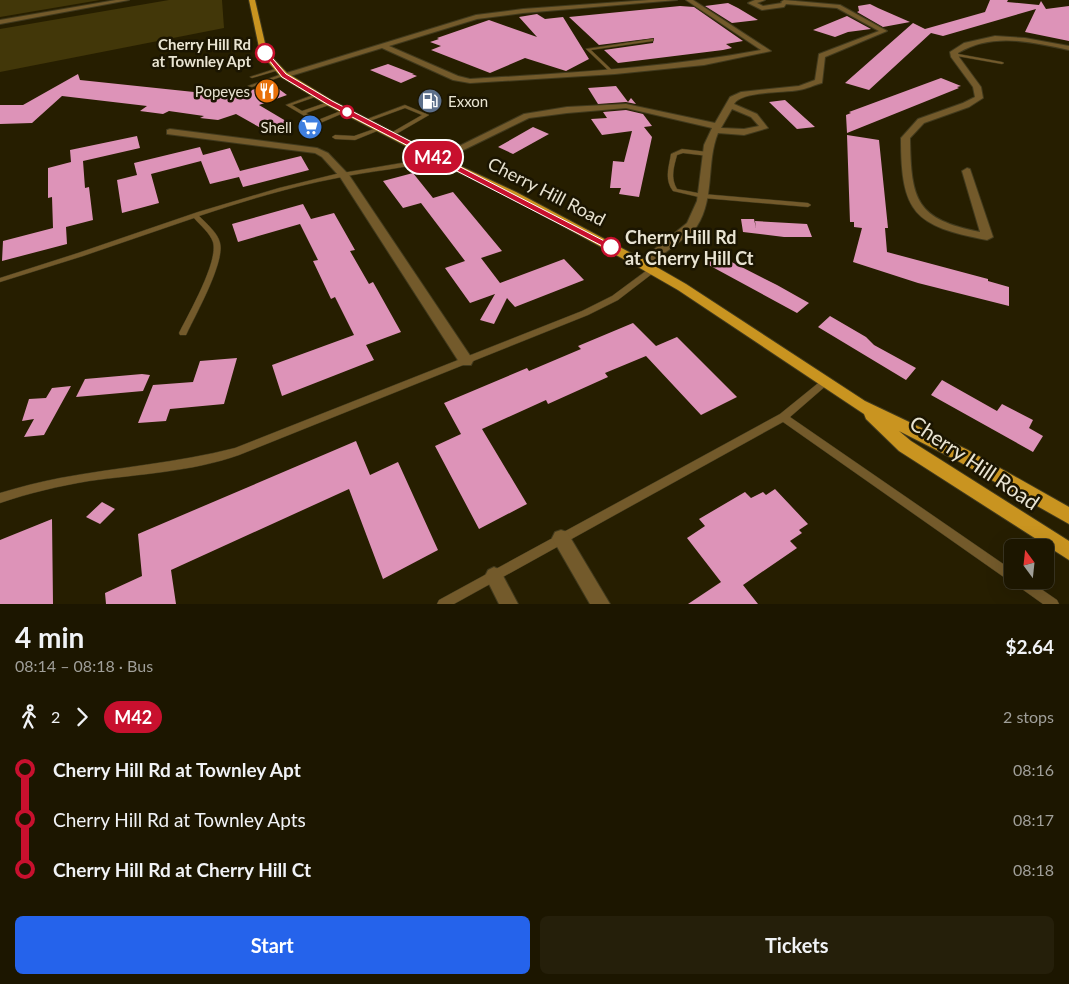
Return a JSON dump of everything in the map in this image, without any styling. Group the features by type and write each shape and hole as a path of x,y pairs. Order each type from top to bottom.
{"main road":[{"name":"Cherry Hill Road","path":"252,0 264,52 280,73 379,129 512,194 647,267 682,287 860,405 962,455 1069,516"},
{"name":"Cherry Hill Road","path":"860,405 905,446 1069,551"}],"street":[{"path":"0,22 126,0"},
{"path":"280,73 384,46 462,20 494,14 674,0"},
{"path":"384,46 456,78 470,81 611,72 704,63 767,51 689,0"},
{"path":"762,0 751,3 769,8 783,6 784,2"},
{"path":"647,267 692,225 703,196 708,154 716,128 733,99 744,94 800,88 815,83 819,81 822,56 884,30 838,6 774,0"},
{"path":"967,171 987,237 967,233 936,221 919,211 912,192 905,138 921,121 966,105 979,98 977,87 953,54 958,49 988,38 1005,36 1069,48"},
{"path":"438,159 518,120 567,110 626,106 716,128 744,132 764,128 761,120 752,113 728,105"},
{"path":"170,132 317,151 325,154 344,175 466,361"},
{"path":"561,538 601,604"},
{"path":"494,576 509,604"}],"lane":[{"path":"611,72 588,49 652,40"},
{"path":"953,54 1002,63"},
{"path":"252,77 280,73"},
{"path":"250,86 280,73"},
{"path":"316,95 288,105 318,122 345,111"},
{"path":"302,113 330,103"},
{"path":"365,121 406,106 426,116 391,135"},
{"path":"335,137 354,138 379,129"},
{"path":"708,154 682,152 674,154 670,182 675,190 703,196 808,205"},
{"path":"0,280 75,258 196,216 322,179 438,159"},
{"path":"183,333 208,280 217,252 217,244 196,216"},
{"path":"0,498 23,490 87,476 186,463 229,454 466,361 592,309 615,298 647,267"},
{"path":"444,604 783,417 824,382"},
{"path":"783,417 1004,570"},
{"path":"1032,589 1054,604"}],"shaded area":[{"path":"0,0 100,0 0,17"},
{"path":"169,0 222,0 224,28 0,72 0,29"}],"building":[{"path":"990,0 1008,0 1007,2 1039,5 1041,1 1046,9 1069,6 1069,41 1025,32 1036,9 943,36 931,33 869,90 845,83 913,23 925,29 985,12"},
{"path":"728,3 758,20 732,23 705,6"},
{"path":"870,4 910,22 883,27 857,12 859,11 858,6"},
{"path":"680,6 694,7 743,41 726,44 732,48 723,50 618,63 604,50 653,43 654,38 599,45 569,17"},
{"path":"537,14 545,19 563,17 589,59 566,71 525,58 490,73 431,50 441,46 430,42 439,39 437,38 489,20 537,37 519,17"},
{"path":"847,16 871,29 848,32 835,37 813,30"},
{"path":"388,64 417,76 401,83 370,70"},
{"path":"78,74 80,80 232,96 272,84 287,95 259,105 291,124 267,132 261,126 259,127 236,114 218,120 169,111 163,114 140,111 147,106 62,96 32,123 0,124 0,105 23,105"},
{"path":"941,78 961,86 847,133 846,115 851,113 849,112"},
{"path":"616,86 628,102 631,98 636,104 626,102 598,104 588,88"},
{"path":"785,100 815,127 797,129 769,102"},
{"path":"626,110 643,114 652,126 644,127 652,137 639,197 619,194 621,188 610,188 613,161 624,162 632,131 602,135 591,119 607,118 603,112"},
{"path":"533,127 549,134 513,154 498,147"},
{"path":"847,135 879,140 888,228 885,228 887,252 988,279 988,281 1009,287 1009,306 918,283 853,262 862,228 854,227 854,222 850,222"},
{"path":"137,136 140,148 83,161 85,188 89,187 93,220 66,227 67,244 2,261 3,241 53,228 52,197 48,198 48,168 71,162 70,150"},
{"path":"200,147 203,155 230,148 240,171 301,156 309,170 243,187 239,177 210,184 201,161 151,174 159,203 122,213 117,180 137,175 134,163"},
{"path":"413,173 433,198 453,192 502,251 481,258 500,283 564,259 584,280 515,307 507,298 494,324 480,320 495,294 470,303 445,268 465,261 421,203 403,208 383,181"},
{"path":"303,204 311,219 334,213 355,250 350,251 369,284 373,282 401,332 366,345 374,360 282,396 272,365 354,335 335,297 331,299 313,261 318,260 300,224 238,242 232,224"},
{"path":"741,219 754,219 756,228 755,221 807,224 812,237 784,237 743,232"},
{"path":"716,254 809,303 797,313 705,263"},
{"path":"830,316 866,337 874,345 916,368 906,380 818,327"},
{"path":"633,323 656,346 677,337 737,397 701,415 646,356 605,373 608,377 548,404 546,400 482,429 527,504 479,529 435,446 461,434 444,403 527,368 529,371 581,349 578,346"},
{"path":"237,358 224,404 170,409 166,421 138,423 153,385 193,382 200,361"},
{"path":"150,375 143,391 76,397 85,379"},
{"path":"942,380 997,411 1002,404 1033,420 1029,428 1043,436 1033,452 931,395"},
{"path":"71,386 44,435 24,437 34,419 22,421 29,399 46,398 52,388"},
{"path":"356,441 370,475 398,462 438,550 383,579 349,489 171,570 176,604 106,604 105,593 142,576 138,534"},
{"path":"775,489 808,524 799,530 802,533 790,541 797,548 743,585 758,604 688,604 721,582 687,538 705,526 699,519 745,492 751,498 763,492 766,495"},
{"path":"102,502 115,509 100,524 86,517"},
{"path":"52,519 53,604 0,604 0,540"}],"bus line":[{"name":"M42","path":"265,53 277,70 330,103 438,159 565,221 611,247"}],"place":[{"name":"Cherry Hill Rd at Townley Apt","path":"265,53"},
{"name":"Popeyes","path":"267,91"},
{"name":"Exxon","path":"430,101"},
{"name":"Shell","path":"310,127"},
{"name":"Cherry Hill Rd at Cherry Hill Ct","path":"611,247"}]}
